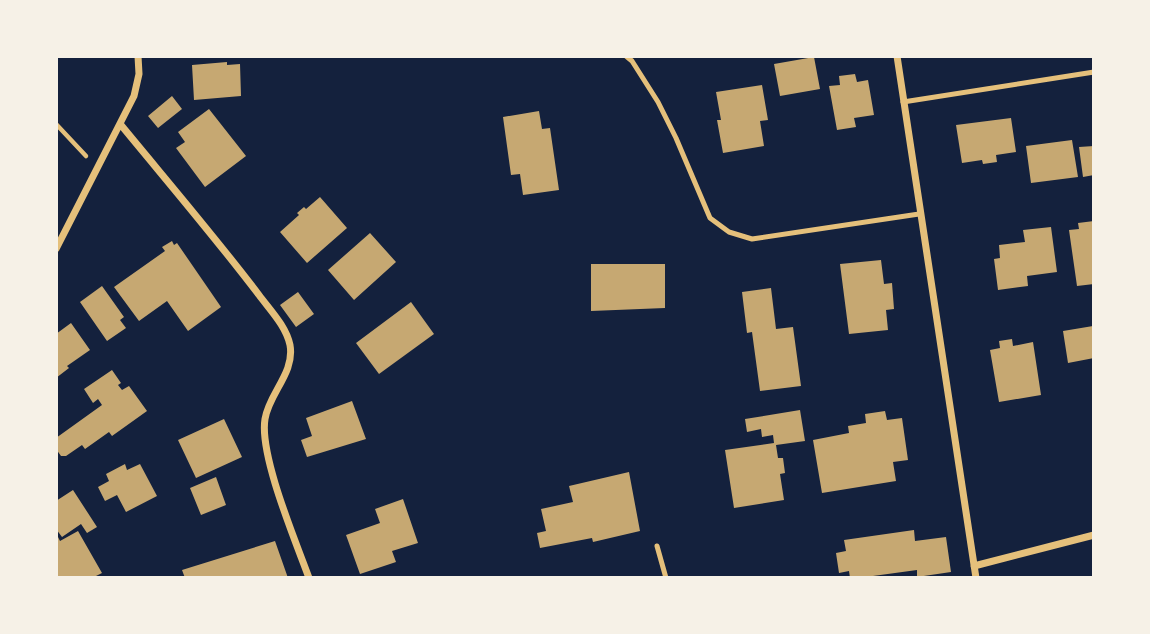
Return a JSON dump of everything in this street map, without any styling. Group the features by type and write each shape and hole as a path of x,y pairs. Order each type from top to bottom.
{"street":[{"path":"56,250 134,96 139,74 138,56"},
{"path":"897,56 975,578"},
{"path":"121,125 286,331 290,364 265,419 265,446 287,519 309,578"},
{"path":"974,565 1094,535"}],"lane":[{"path":"626,56 658,102 710,218 729,232 752,239 919,214"},
{"path":"903,102 1094,72"},
{"path":"657,546 666,578"}],"path":[{"path":"56,124 98,169"}],"building":[{"path":"814,57 820,89 780,96 774,64"},
{"path":"227,62 227,65 240,64 241,96 194,100 192,65"},
{"path":"855,74 857,82 868,80 874,115 854,118 856,127 837,130 829,86 840,85 839,76"},
{"path":"762,85 768,120 760,121 764,146 723,153 717,120 721,120 716,92"},
{"path":"172,96 182,109 158,128 148,116"},
{"path":"209,109 246,156 205,187 176,148 185,142 178,132"},
{"path":"539,111 542,129 550,128 559,190 523,195 520,174 511,175 503,117"},
{"path":"1011,118 1016,152 996,155 997,162 983,164 982,160 962,163 956,125"},
{"path":"1072,140 1078,177 1031,183 1026,146"},
{"path":"1094,146 1094,175 1083,177 1079,147"},
{"path":"320,197 347,228 307,263 280,232 299,215 297,213"},
{"path":"1094,221 1094,284 1077,286 1069,230 1079,229 1078,223"},
{"path":"1051,227 1057,272 1027,276 1028,286 998,290 994,259 1000,258 999,245 1025,242 1023,230"},
{"path":"370,233 396,262 354,300 328,270"},
{"path":"172,241 174,245 177,243 221,307 188,331 167,301 139,321 114,287 165,251 162,247"},
{"path":"881,260 884,284 892,283 894,309 886,310 888,330 849,334 840,264"},
{"path":"591,264 665,264 665,308 591,311"},
{"path":"102,286 124,317 120,320 126,328 107,341 80,302"},
{"path":"771,288 776,329 793,327 801,386 760,391 752,332 747,333 742,292"},
{"path":"298,292 314,314 296,327 280,305"},
{"path":"411,302 434,334 379,374 356,343"},
{"path":"71,323 90,350 67,366 69,368 56,378 56,334"},
{"path":"1093,326 1094,358 1068,363 1063,331"},
{"path":"1012,339 1013,346 1033,342 1041,395 999,402 990,350 1000,348 999,341"},
{"path":"112,370 121,383 118,385 122,390 129,386 147,411 112,436 109,432 85,449 82,445 66,456 61,456 56,449 56,438 102,405 98,399 93,403 84,389"},
{"path":"352,401 366,439 307,457 301,440 312,436 306,418"},
{"path":"800,410 805,441 776,445 778,458 783,458 785,473 780,474 784,500 734,508 725,450 774,443 773,435 762,437 761,429 747,432 745,419"},
{"path":"885,411 887,420 902,418 908,460 893,462 896,481 822,493 813,440 849,433 848,426 866,423 865,414"},
{"path":"224,419 242,457 196,478 178,440"},
{"path":"125,464 127,470 140,464 157,496 126,512 117,495 105,501 98,487 109,481 106,474"},
{"path":"629,472 640,531 593,542 592,538 540,548 537,533 546,531 541,509 573,502 569,486"},
{"path":"216,477 226,505 201,515 190,488"},
{"path":"73,490 97,527 87,533 81,524 62,537 56,529 56,501"},
{"path":"403,499 418,543 392,551 396,562 360,574 346,535 380,523 375,509"},
{"path":"914,530 915,541 946,537 951,572 917,577 917,570 873,578 850,578 849,571 839,573 836,553 846,551 844,540"},
{"path":"78,531 102,573 92,578 56,578 56,539 58,537 60,541"},
{"path":"275,541 288,578 185,578 182,570"}]}
